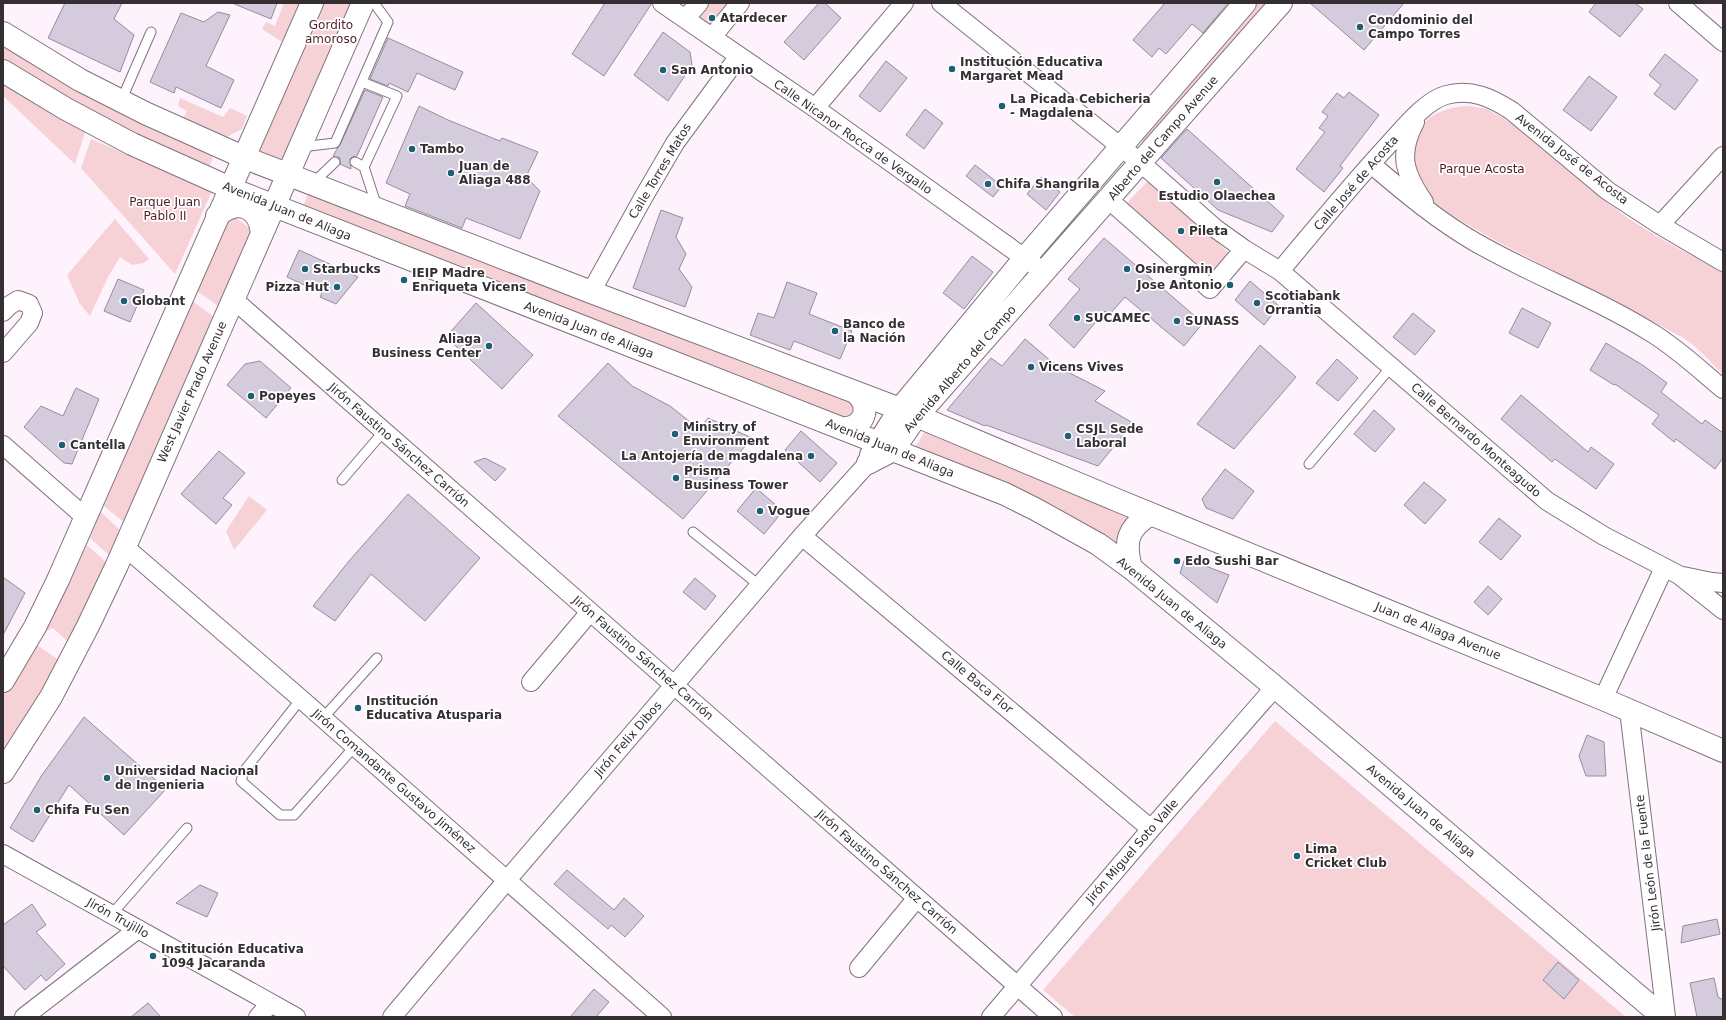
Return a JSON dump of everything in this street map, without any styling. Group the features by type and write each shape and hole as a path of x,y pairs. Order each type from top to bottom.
{"main road":[{"path":"6,672 35,627 58,580 243,156 312,3"},
{"name":"West Javier Prado Avenue","path":"3,772 47,704 88,626 363,3"},
{"path":"1024,259 1245,3"},
{"name":"Alberto del Campo Avenue","path":"1044,272 1281,3"},
{"path":"3,33 80,80 121,101 243,156 591,292 855,392 1151,514"},
{"name":"Avenida Juan de Aliaga","path":"3,71 66,110 132,144 229,188 841,428 1005,494 1067,525 1098,544 1131,568 1275,687 1663,1017"},
{"path":"217,216 225,209 233,207 246,208 253,212 258,218 262,233"},
{"name":"Avenida Alberto del Campo","path":"868,463 886,447 908,413 1024,259"},
{"name":"Avenida Alberto del Campo","path":"908,413 1044,272"},
{"path":"841,428 847,429 857,425 865,411 862,400 855,392"},
{"path":"1098,544 1111,537 1118,530 1122,521 1123,511 1119,501"},
{"path":"1131,568 1127,551 1128,539 1133,529 1141,520 1151,514"},
{"name":"Juan de Aliaga Avenue","path":"1151,514 1630,710 1723,751"}],"street":[{"name":"Calle Nicanor Rocca de Vergallo","path":"662,3 815,108 1044,272"},
{"path":"685,19 699,3"},
{"path":"712,36 740,3"},
{"path":"815,108 904,3"},
{"name":"Calle Bernardo Monteagudo","path":"941,3 1141,163 1216,229 1244,249 1280,271 1547,501 1604,536 1671,571 1723,610"},
{"path":"1689,7 1723,42"},
{"name":"Calle Torres Matos","path":"591,292 646,191 675,143 739,56"},
{"name":"Avenida José de Acosta","path":"1430,103 1446,95 1468,93 1484,96 1497,102 1512,111 1608,190 1660,225 1723,262"},
{"path":"1430,103 1417,118 1407,139 1404,160 1411,181 1435,217"},
{"name":"Calle José de Acosta","path":"1280,271 1370,164 1430,103"},
{"path":"1660,225 1723,156"},
{"path":"1370,164 1435,217 1509,260 1613,310 1653,333 1682,354 1723,389"},
{"path":"1108,199 1210,289 1244,249"},
{"name":"Jirón Faustino Sánchez Carrión","path":"233,299 1053,1017"},
{"path":"3,312 18,300 29,304 32,313 29,323 3,353"},
{"path":"3,445 85,517"},
{"name":"Jirón Felix Dibos","path":"392,1017 507,880 802,536 868,463"},
{"name":"Calle Baca Flor","path":"802,536 1151,829"},
{"name":"Jirón Comandante Gustavo Jiménez","path":"124,547 323,718 662,1017"},
{"path":"1603,699 1671,571 1712,582 1723,583"},
{"path":"531,682 590,612"},
{"name":"Jirón Miguel Soto Valle","path":"991,1017 1151,829 1275,687"},
{"name":"Jirón León de la Fuente","path":"1630,710 1666,1017"},
{"name":"Jirón Trujillo","path":"3,854 296,1017"},
{"path":"858,968 917,898"},
{"path":"24,1017 138,929"},
{"path":"258,1017 271,1003"}],"lane":[{"path":"300,147 336,145 388,22 374,3"},
{"path":"121,101 151,32"},
{"path":"362,82 397,96 364,167 377,209"},
{"path":"313,183 335,162"},
{"path":"354,162 364,167"},
{"path":"1309,464 1391,367"},
{"path":"342,480 384,431"},
{"path":"693,532 760,586"},
{"path":"323,718 377,658"},
{"path":"301,699 244,771 241,781 280,815 294,816 355,746"},
{"path":"112,914 187,828"}],"green space":[{"path":"284,3 299,3 282,42 262,29 266,22 275,26"},
{"name":"Gordito amoroso","path":"323,3 365,3 288,174 253,160"},
{"path":"699,3 740,3 716,31 689,14"},
{"path":"1255,3 1278,3 1150,148 1139,139"},
{"path":"3,42 215,153 208,169 68,102 3,61"},
{"path":"3,79 85,132 75,164 3,96"},
{"path":"180,98 223,117 230,108 247,116 242,129 223,139 183,118 187,111 178,106"},
{"name":"Parque Acosta","path":"1468,106 1487,109 1545,143 1603,199 1629,219 1663,240 1723,273 1723,374 1700,351 1685,339 1484,234 1450,214 1426,194 1418,182 1413,162 1415,142 1420,128 1437,113 1452,108"},
{"name":"Parque Juan Pablo II","path":"91,139 212,191 175,274 81,168"},
{"path":"1148,181 1229,253 1206,279 1124,206"},
{"path":"309,192 875,404 860,434 302,209"},
{"path":"229,217 236,218 252,230 218,306 197,291"},
{"path":"115,219 149,259 144,263 132,265 120,257 108,277 90,316 80,304 67,275"},
{"path":"192,301 214,317 124,522 104,506"},
{"path":"930,423 1151,514 1127,551 909,457"},
{"path":"249,496 267,510 234,550 226,531"},
{"path":"101,512 120,530 109,555 90,538"},
{"path":"87,545 106,562 68,642 53,628 44,632"},
{"path":"35,644 59,660 31,712 3,755 3,694"},
{"name":"Lima Cricket Club","path":"1275,721 1626,1017 1075,1017 1043,990"}],"building":[{"path":"65,3 122,3 114,19 134,35 120,72 48,38"},
{"path":"232,3 277,3 271,19"},
{"path":"605,3 652,3 604,76 572,54"},
{"path":"819,3 825,3 841,18 804,60 784,42"},
{"path":"1165,3 1228,3 1203,33 1192,24 1166,54 1159,48 1152,57 1133,40"},
{"name":"Condominio del Campo Torres","path":"1310,3 1404,3 1364,50"},
{"path":"1596,3 1635,3 1643,9 1620,37 1589,12"},
{"path":"218,12 230,15 206,66 234,80 221,108 176,87 174,93 150,82 181,13 204,22"},
{"name":"San Antonio","path":"663,32 690,52 692,65 668,101 634,75"},
{"path":"388,38 463,72 455,90 417,73 408,92 389,83 388,86 370,79"},
{"path":"1665,54 1698,80 1675,110 1654,94 1661,85 1649,75"},
{"path":"886,61 907,78 880,112 859,96"},
{"path":"1589,76 1617,97 1591,131 1563,110"},
{"path":"365,90 383,97 357,156 350,159 351,169 340,164 340,158 333,156 340,145"},
{"path":"1349,92 1379,115 1340,166 1343,168 1324,192 1296,169 1325,132 1319,128 1328,116 1322,112 1337,93 1344,98"},
{"path":"419,106 448,120 500,141 502,138 538,152 526,177 540,191 520,239 466,218 462,228 405,206 410,194 386,183"},
{"path":"925,109 943,123 924,149 906,135"},
{"name":"Estudio Olaechea","path":"1187,129 1284,216 1272,232 1218,210 1161,158"},
{"name":"Chifa Shangrila","path":"975,165 1002,186 993,197 966,176"},
{"path":"1041,177 1060,192 1046,210 1027,194"},
{"path":"661,210 683,218 676,237 686,254 679,269 692,287 685,307 633,288"},
{"path":"1104,238 1203,323 1184,346 1125,297 1109,315 1105,311 1074,348 1049,325 1080,289 1068,279"},
{"path":"299,250 358,277 336,304 320,297 322,293 287,277"},
{"path":"972,256 993,272 964,309 943,293"},
{"name":"Globant","path":"118,279 144,290 130,322 104,311"},
{"name":"Scotiabank Orrantia","path":"1250,281 1279,306 1264,325 1235,300"},
{"path":"787,282 817,293 809,314 852,331 840,359 794,341 790,350 750,335 758,313 774,318"},
{"name":"Aliaga Business Center","path":"476,303 533,355 502,389 446,337"},
{"path":"1522,308 1551,323 1538,348 1509,333"},
{"path":"1413,313 1435,331 1415,355 1393,337"},
{"path":"1025,339 1058,367 1105,391 1095,401 1133,423 1098,466 986,425 985,426 947,410 991,358 1002,366"},
{"path":"1606,343 1644,366 1667,383 1661,392 1702,424 1705,420 1723,433 1723,458 1715,469 1676,439 1674,442 1652,424 1659,415 1615,384 1614,385 1590,370"},
{"path":"1260,345 1296,377 1234,449 1197,424"},
{"path":"1337,359 1358,378 1338,401 1316,383"},
{"path":"260,361 291,388 266,418 227,385 245,364"},
{"name":"Prisma Business Tower","path":"608,363 632,386 670,406 699,429 708,418 752,438 683,519 558,416"},
{"name":"Cantella","path":"76,388 99,399 72,464 64,463 24,427 41,406 63,416"},
{"path":"1521,395 1588,452 1591,447 1614,464 1596,489 1555,459 1552,462 1501,419"},
{"path":"1374,410 1395,429 1375,452 1354,434"},
{"name":"La Antojería de magdalena","path":"801,431 837,463 820,482 785,450"},
{"path":"219,451 245,473 223,498 232,505 216,524 181,494"},
{"path":"485,458 506,469 495,481 474,462"},
{"path":"1225,469 1254,491 1233,519 1206,508 1202,499"},
{"path":"1424,482 1446,500 1425,524 1404,505"},
{"name":"Vogue","path":"756,488 783,511 764,534 737,511"},
{"path":"408,494 480,558 425,621 371,574 335,621 313,606 349,561"},
{"path":"1499,518 1521,536 1501,560 1479,542"},
{"path":"1185,558 1229,575 1217,603 1180,573"},
{"path":"3,577 25,593 3,635"},
{"path":"695,578 716,596 705,610 683,592"},
{"path":"1488,586 1502,599 1488,615 1474,602"},
{"name":"Universidad Nacional de Ingenieria","path":"84,717 166,789 124,835 69,785 33,842 10,828 42,775"},
{"path":"1587,735 1604,742 1606,776 1586,776 1579,756"},
{"path":"567,870 614,910 624,898 644,916 625,937 611,925 608,929 554,884"},
{"path":"200,885 218,893 207,917 176,903"},
{"path":"32,904 46,925 36,932 65,964 46,981 41,975 25,990 3,966 3,925"},
{"path":"1717,919 1720,934 1681,943 1683,926"},
{"path":"1558,962 1579,980 1564,999 1543,980"},
{"path":"1714,978 1718,997 1723,1000 1723,1017 1697,1017 1690,983"},
{"path":"594,989 609,1002 596,1017 570,1017"},
{"path":"148,1003 161,1017 131,1017"}],"place":[{"name":"Atardecer","path":"712,18"},
{"name":"Condominio del Campo Torres","path":"1360,27"},
{"name":"Institución Educativa Margaret Mead","path":"952,69"},
{"name":"San Antonio","path":"663,70"},
{"name":"La Picada Cebicheria - Magdalena","path":"1002,106"},
{"name":"Tambo","path":"412,149"},
{"name":"Juan de Aliaga 488","path":"451,173"},
{"name":"Estudio Olaechea","path":"1217,182"},
{"name":"Chifa Shangrila","path":"988,184"},
{"name":"Pileta","path":"1181,231"},
{"name":"Starbucks","path":"305,269"},
{"name":"Osinergmin","path":"1127,269"},
{"name":"IEIP Madre Enriqueta Vicens","path":"404,280"},
{"name":"Jose Antonio","path":"1230,285"},
{"name":"Pizza Hut","path":"337,287"},
{"name":"Globant","path":"124,301"},
{"name":"Scotiabank Orrantia","path":"1257,303"},
{"name":"SUCAMEC","path":"1077,318"},
{"name":"SUNASS","path":"1177,321"},
{"name":"Banco de la Nación","path":"835,331"},
{"name":"Aliaga Business Center","path":"489,346"},
{"name":"Vicens Vives","path":"1031,367"},
{"name":"Popeyes","path":"251,396"},
{"name":"Ministry of Environment","path":"675,434"},
{"name":"CSJL Sede Laboral","path":"1068,436"},
{"name":"Cantella","path":"62,445"},
{"name":"La Antojería de magdalena","path":"811,456"},
{"name":"Prisma Business Tower","path":"676,478"},
{"name":"Vogue","path":"760,511"},
{"name":"Edo Sushi Bar","path":"1177,561"},
{"name":"Institución Educativa Atusparia","path":"358,708"},
{"name":"Universidad Nacional de Ingenieria","path":"107,778"},
{"name":"Chifa Fu Sen","path":"37,810"},
{"name":"Lima Cricket Club","path":"1297,856"},
{"name":"Institución Educativa 1094 Jacaranda","path":"153,956"}]}
